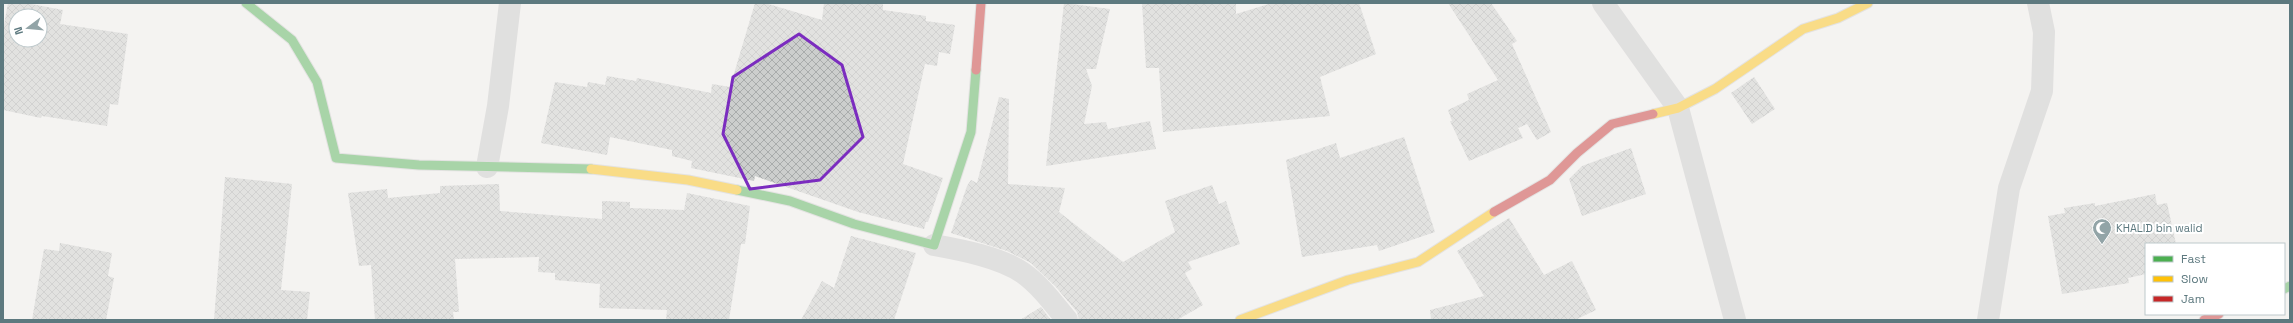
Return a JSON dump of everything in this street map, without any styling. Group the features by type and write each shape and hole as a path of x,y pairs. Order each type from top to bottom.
{"street":[{"path":"246,3 292,40 317,82 336,158 488,167 604,169 688,180 790,201 854,224 966,252 1022,272 1041,289 1067,320"},
{"path":"488,167 498,106 510,3"},
{"path":"934,245 971,132 981,3"},
{"path":"1603,3 1678,108 1735,320"},
{"path":"1240,320 1348,280 1418,262 1485,217 1550,180 1577,153 1612,124 1678,108 1715,89 1803,29 1838,18 1868,3"},
{"path":"1988,320 2009,188 2042,91 2044,32 2038,3"},
{"path":"2204,320 2216,315"}],"highlighted area":[{"path":"799,34 842,65 863,137 820,180 750,189 723,134 733,77"}],"building":[{"path":"8,3 26,3 63,10 60,24 128,34 118,105 110,104 107,126 42,116 41,118 3,110 3,30"},
{"path":"755,3 765,3 822,20 824,3 883,3 883,10 926,16 926,21 955,25 950,54 939,52 937,66 925,64 903,164 943,178 928,222 926,222 924,229 858,212 755,176 754,181 691,168 692,161 672,156 672,150 610,137 607,155 541,143 555,82 587,87 588,82 605,85 607,76 636,81 637,78 711,93 712,84 730,87"},
{"path":"1064,3 1110,9 1096,69 1086,69 1092,86 1084,124 1106,122 1108,129 1150,121 1156,149 1046,166"},
{"path":"1142,3 1236,3 1236,14 1272,3 1359,3 1376,54 1320,77 1330,116 1163,132 1159,68 1146,68"},
{"path":"1448,3 1491,3 1517,41 1512,44 1551,132 1537,140 1527,124 1518,128 1523,138 1469,161 1450,121 1452,121 1448,110 1469,100 1467,94 1498,80"},
{"path":"1754,77 1775,109 1752,124 1731,93"},
{"path":"999,97 1009,99 1008,184 1065,188 1059,212 1123,262 1175,232 1165,201 1212,185 1219,204 1226,201 1240,244 1188,262 1192,269 1185,273 1203,305 1177,320 1079,320 1077,312 1056,287 1031,263 1007,251 951,233 967,186 971,180 977,183"},
{"path":"1404,137 1435,232 1379,251 1377,245 1302,257 1286,160 1336,143 1340,158"},
{"path":"1631,148 1646,194 1582,216 1569,179 1582,166"},
{"path":"225,177 292,184 281,290 310,292 307,320 214,320"},
{"path":"499,184 500,211 602,219 602,201 630,202 630,208 684,210 687,193 750,206 745,244 741,244 729,320 666,320 667,310 599,308 600,284 555,280 555,273 538,272 539,257 455,259 459,312 453,312 454,320 375,320 371,265 359,266 348,193 387,189 388,198 440,193 440,186"},
{"path":"2155,194 2157,205 2167,203 2176,243 2145,243 2145,274 2128,278 2129,283 2062,294 2048,216 2065,213 2064,208 2095,203 2095,206"},
{"path":"1509,218 1544,275 1572,261 1596,310 1575,320 1431,320 1430,310 1484,296 1457,251"},
{"path":"851,236 916,253 894,320 801,320 822,281 834,288"},
{"path":"60,243 112,253 108,276 114,278 106,320 32,320 44,249 59,251"},
{"path":"1041,307 1051,320 1020,320"}],"traffic: fast":[{"path":"246,3 292,40 317,82 336,158 419,165 591,169"},
{"path":"737,190 790,201 854,224 934,245 971,132 976,70"},
{"path":"2285,288 2290,286"}],"traffic: slow":[{"path":"1653,114 1678,108 1715,89 1803,29 1838,18 1868,3"},
{"path":"591,169 688,180 737,190"},
{"path":"1240,320 1348,280 1418,262 1494,212"}],"traffic: jam":[{"path":"976,70 981,3"},
{"path":"1494,212 1550,180 1577,153 1612,124 1653,114"},
{"path":"2204,320 2216,315"}],"place":[{"name":"KHALID bin walid","path":"2102,245"}]}
